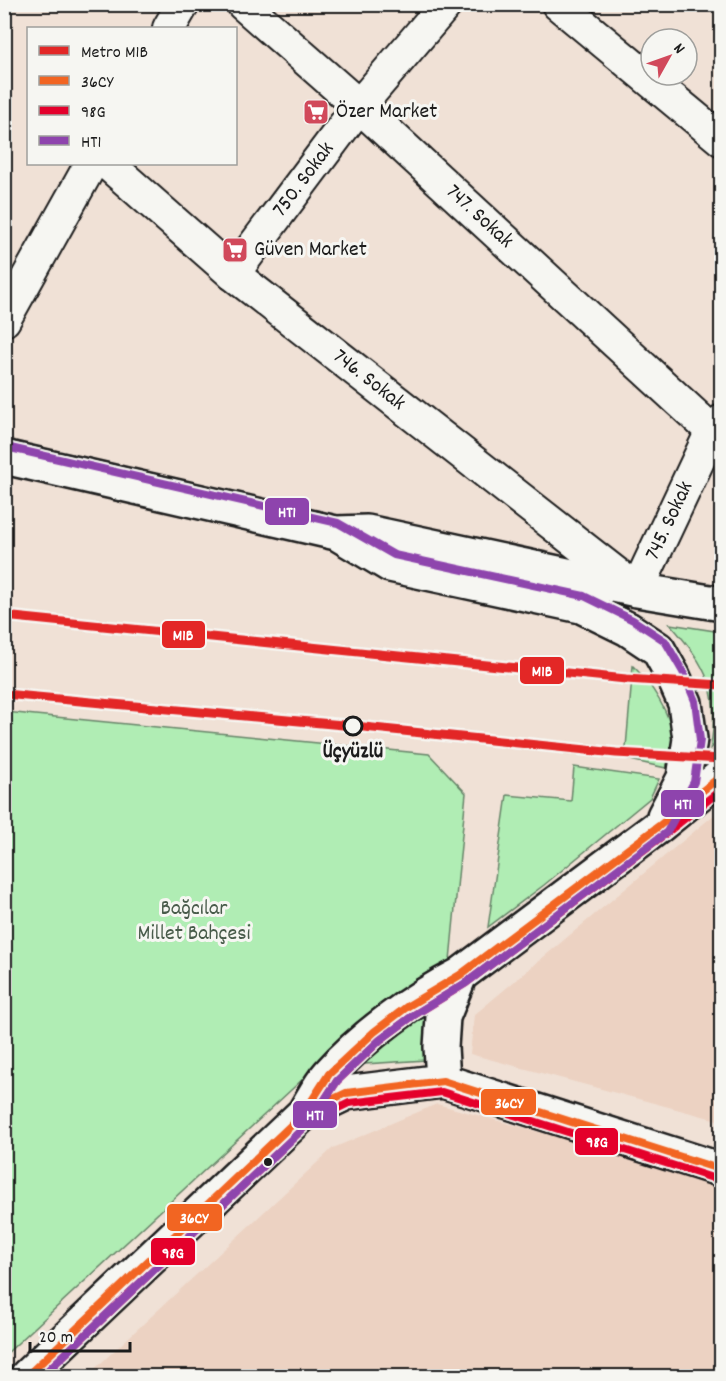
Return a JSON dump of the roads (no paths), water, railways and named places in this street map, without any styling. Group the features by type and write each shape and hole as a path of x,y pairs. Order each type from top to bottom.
{"main road":[{"path":"4,457 336,533 367,532 637,590 722,604"},
{"path":"336,533 390,565 581,606 628,629 658,649 674,676 685,703 690,739 684,778 659,826"},
{"path":"36,1373 304,1113 328,1075 360,1043 431,990 460,975 659,826 722,775"},
{"path":"443,1081 441,1047 443,1017 460,975"},
{"path":"304,1113 346,1093 443,1081 722,1170"}],"street":[{"path":"171,27 183,4"},
{"name":"747. Sokak","path":"243,4 717,426"},
{"name":"750. Sokak","path":"233,274 359,106 446,4"},
{"path":"558,4 722,140"},
{"path":"4,320 90,165"},
{"name":"746. Sokak","path":"109,165 233,274 637,590"},
{"name":"745. Sokak","path":"637,590 717,426"}],"metro line":[{"name":"M1B","path":"4,616 626,679 722,685"},
{"name":"M1B","path":"4,694 616,753 722,759"}],"place":[{"name":"Özer Market","path":"316,112"},
{"name":"Güven Market","path":"235,250"},
{"name":"Üçyüzlü","path":"353,726"}],"park label":[{"name":"Bağcılar Millet Bahçesi","path":"194,922"}]}
